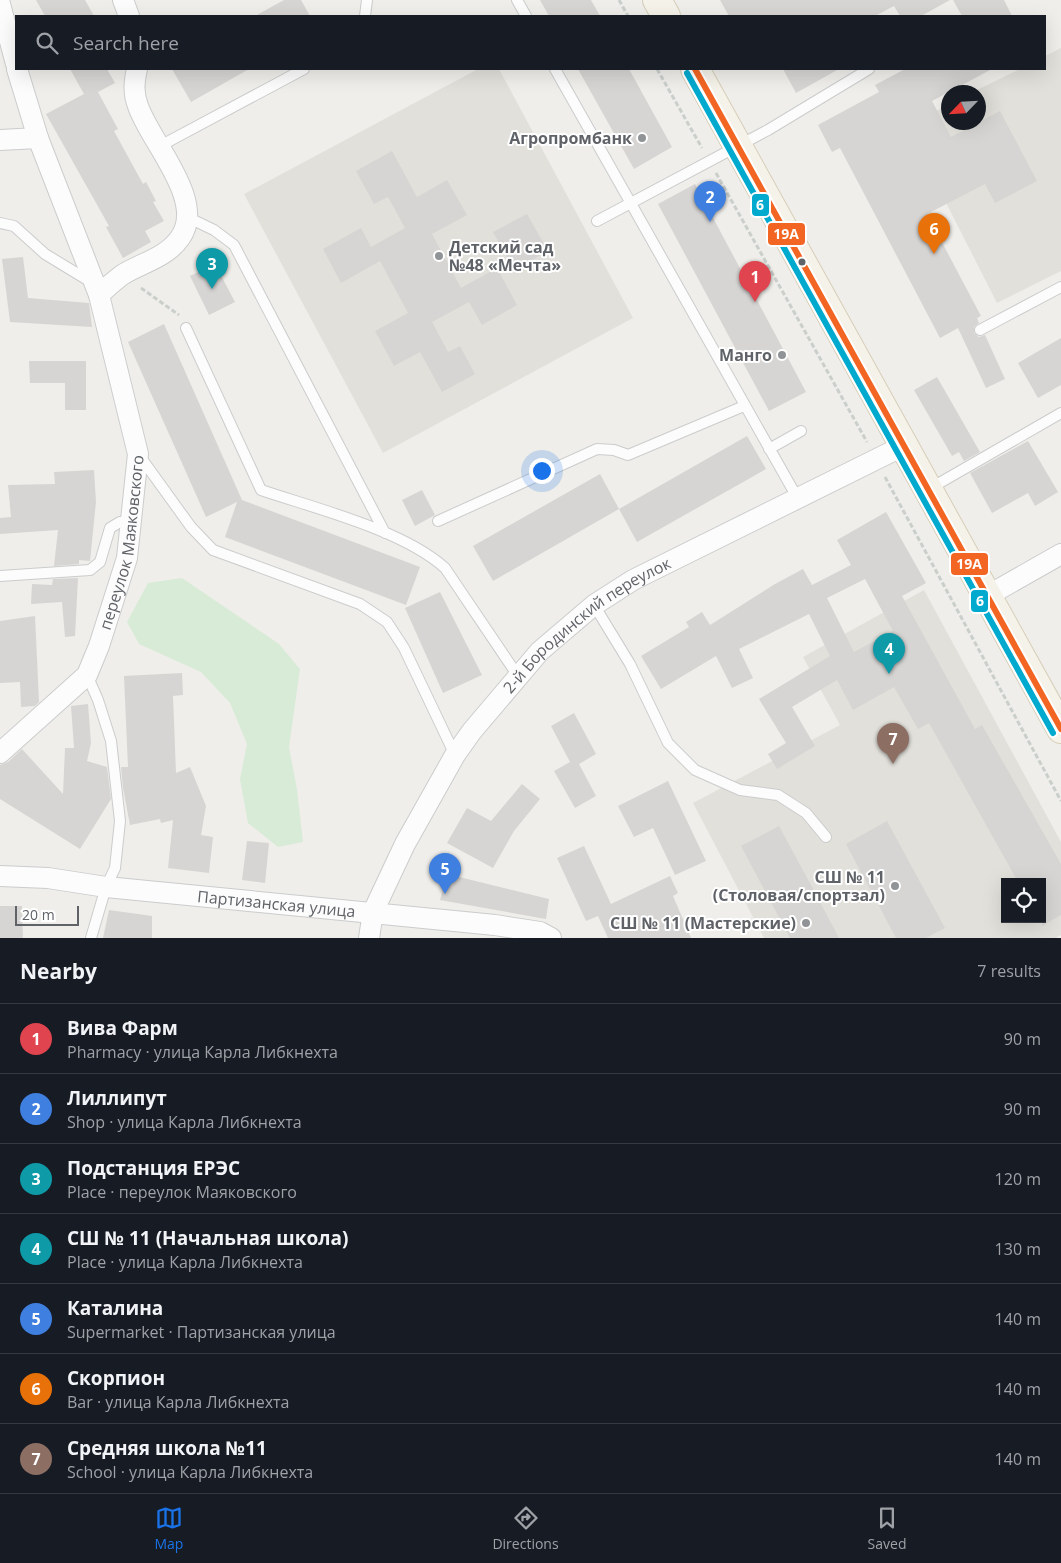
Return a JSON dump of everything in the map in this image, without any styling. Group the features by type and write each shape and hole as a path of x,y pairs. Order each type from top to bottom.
{"main road":[{"path":"657,0 665,15"},
{"path":"696,70 1061,729"}],"street":[{"path":"123,0 129,15"},
{"path":"0,4 15,60"},
{"name":"переулок Маяковского","path":"0,753 87,675 99,646 127,558 138,454 96,289 38,138 17,70"},
{"path":"96,289 160,256 180,238 189,218 185,199 160,146 138,107 133,88 137,70"},
{"path":"0,140 38,138"},
{"name":"2-й Бородинский переулок","path":"369,938 373,912 405,844 455,755 472,731 540,652 594,605 633,580 903,446"},
{"path":"987,596 1061,554"},
{"name":"Партизанская улица","path":"0,876 48,878 106,887 495,925 540,932 551,938"}],"lane":[{"path":"365,15 368,0"},
{"path":"517,0 525,15"},
{"path":"160,146 302,70"},
{"path":"557,70 798,499"},
{"path":"597,221 768,130 867,70"},
{"path":"189,218 214,230 234,245 385,532"},
{"path":"0,223 14,226 45,254 96,289"},
{"path":"980,330 1061,287"},
{"path":"186,328 262,490 385,532 430,554 446,568 518,676"},
{"path":"438,521 597,449 614,450 628,455 744,406"},
{"path":"928,489 1061,413"},
{"path":"769,449 801,431"},
{"path":"138,454 191,527 213,550 360,604 387,622 404,648 455,755"},
{"path":"0,576 90,570 100,562 110,528 120,522 132,521"},
{"path":"594,605 630,664 668,743 688,764 695,770 740,790 778,795 806,813 826,837"},
{"path":"87,675 98,700 111,741 120,821 115,868 106,887 90,938"}],"path":[{"path":"619,0 627,15"},
{"path":"658,70 875,460 1061,801"},
{"path":"122,275 178,313 186,328"}],"shaded area":[{"path":"1061,48 1061,271 997,303 907,126 941,109 941,130 986,130 986,86 1018,70 1046,70 1046,56"},
{"name":"Детский сад №48 «Мечта»","path":"476,70 500,70 633,318 383,453 244,194"},
{"path":"924,590 1061,842 1061,935 1056,938 764,938 693,803 840,725 803,657"}],"green space":[{"path":"182,578 279,644 300,669 289,747 297,789 303,842 278,847 248,823 240,779 247,744 230,703 201,672 139,644 127,622 148,583"}],"building":[{"path":"36,0 85,0 93,15 44,15"},
{"path":"284,0 301,0 309,15 257,15"},
{"path":"540,0 591,0 599,15 548,15"},
{"path":"720,0 950,0 923,15 899,15 894,6 877,15 728,15"},
{"path":"953,0 1004,0 1012,15 961,15"},
{"path":"71,70 108,70 115,83 98,92 118,129 114,131 143,184 146,182 156,201 153,202 164,221 145,231 151,242 123,258 106,227 109,226 46,114 84,94"},
{"path":"173,70 247,70 191,102"},
{"path":"579,70 630,70 672,147 634,169"},
{"path":"784,70 837,70 796,93"},
{"path":"903,70 990,70 962,85 941,85 941,96 932,101 941,118 941,130 947,130 951,137 964,130 986,130 986,118 1000,111 1037,181 995,203 985,184 927,214 981,316 977,318 979,323 974,327 974,333 979,337 985,335 1005,379 986,388 958,328 940,338 840,148 832,152 818,125 879,92 875,85"},
{"path":"392,151 417,197 447,180 467,215 432,234 461,288 497,268 517,305 482,325 469,302 432,322 448,352 460,346 475,374 442,392 420,352 394,366 375,331 408,313 380,261 341,283 323,249 361,228 371,247 405,228 388,197 374,204 356,171"},
{"path":"695,184 806,392 769,411 658,204"},
{"path":"527,214 548,251 514,270 493,232"},
{"path":"23,257 28,298 89,303 92,327 10,322 2,259"},
{"path":"215,264 235,302 209,315 190,276"},
{"path":"164,324 242,500 420,567 406,605 225,537 237,502 206,517 128,342"},
{"path":"1061,338 1061,385 1038,398 1018,363"},
{"path":"29,361 86,361 86,410 65,410 65,383 30,383"},
{"path":"937,377 980,452 964,461 959,452 952,456 914,390"},
{"path":"747,436 766,469 637,542 619,509"},
{"path":"1028,441 1058,492 1035,506 1028,493 992,513 970,473"},
{"path":"94,470 96,502 90,561 79,560 79,564 54,566 58,530 0,534 0,518 11,517 8,485 55,484 54,472"},
{"path":"600,474 619,509 493,581 473,546"},
{"path":"422,490 435,515 415,526 402,500"},
{"path":"886,512 926,583 902,596 975,729 982,725 1061,864 1061,915 1042,926 1042,923 1046,923 1046,878 1016,878 929,723 918,729 894,687 853,710 837,680 792,707 815,746 777,769 768,754 786,743 759,699 830,656 809,614 739,649 753,678 732,688 716,656 661,689 641,656 689,627 686,622 702,612 710,625 775,584 803,569 812,585 851,565 837,540","holes":["865,579 893,631 854,652 827,598"]},
{"path":"78,578 75,636 65,637 62,602 31,604 32,584 52,585 53,579"},
{"path":"440,592 482,675 443,693 405,608"},
{"path":"35,616 39,702 35,706 21,707 20,682 0,683 0,621"},
{"path":"182,673 183,695 173,696 176,773 190,767 206,806 201,835 213,837 209,873 168,868 173,820 161,823 160,819 130,825 123,788 121,767 128,767 124,676"},
{"path":"88,704 91,743 87,761 107,767 111,799 80,849 0,799 0,765 8,762 22,749 63,794 65,748 74,748 71,706"},
{"path":"574,713 596,754 579,764 596,796 575,808 554,771 570,762 551,726"},
{"path":"668,781 706,861 675,875 653,828 634,837 618,806"},
{"path":"522,784 540,799 514,831 493,868 447,843 467,808 491,821"},
{"name":"СШ № 11 (Столовая/спортзал)","path":"887,821 945,928 926,938 896,938 846,844"},
{"path":"779,826 839,938 790,938 741,846"},
{"path":"247,841 269,843 265,883 242,880"},
{"path":"584,846 611,904 670,876 678,893 673,896 691,938 608,938 598,916 586,921 557,858"},
{"path":"447,874 549,899 546,919 440,900"},
{"path":"0,906 22,906 23,938 0,938"},
{"path":"109,910 152,916 152,938 103,938"}],"transit line":[{"name":"19А","path":"696,70 1061,729"},
{"name":"6","path":"687,73 1053,733"}],"place":[{"name":"Агропромбанк","path":"642,138"},
{"name":"Лиллипут","path":"710,222"},
{"name":"Скорпион","path":"934,254"},
{"name":"Детский сад №48 «Мечта»","path":"439,256"},
{"name":"Подстанция ЕРЭС","path":"212,289"},
{"name":"Вива Фарм","path":"755,302"},
{"name":"Манго","path":"782,355"},
{"name":"СШ № 11 (Начальная школа)","path":"889,674"},
{"name":"Средняя школа №11","path":"893,764"},
{"name":"СШ № 11 (Столовая/спортзал)","path":"895,886"},
{"name":"Каталина","path":"445,894"},
{"name":"СШ № 11 (Мастерские)","path":"806,923"}]}
